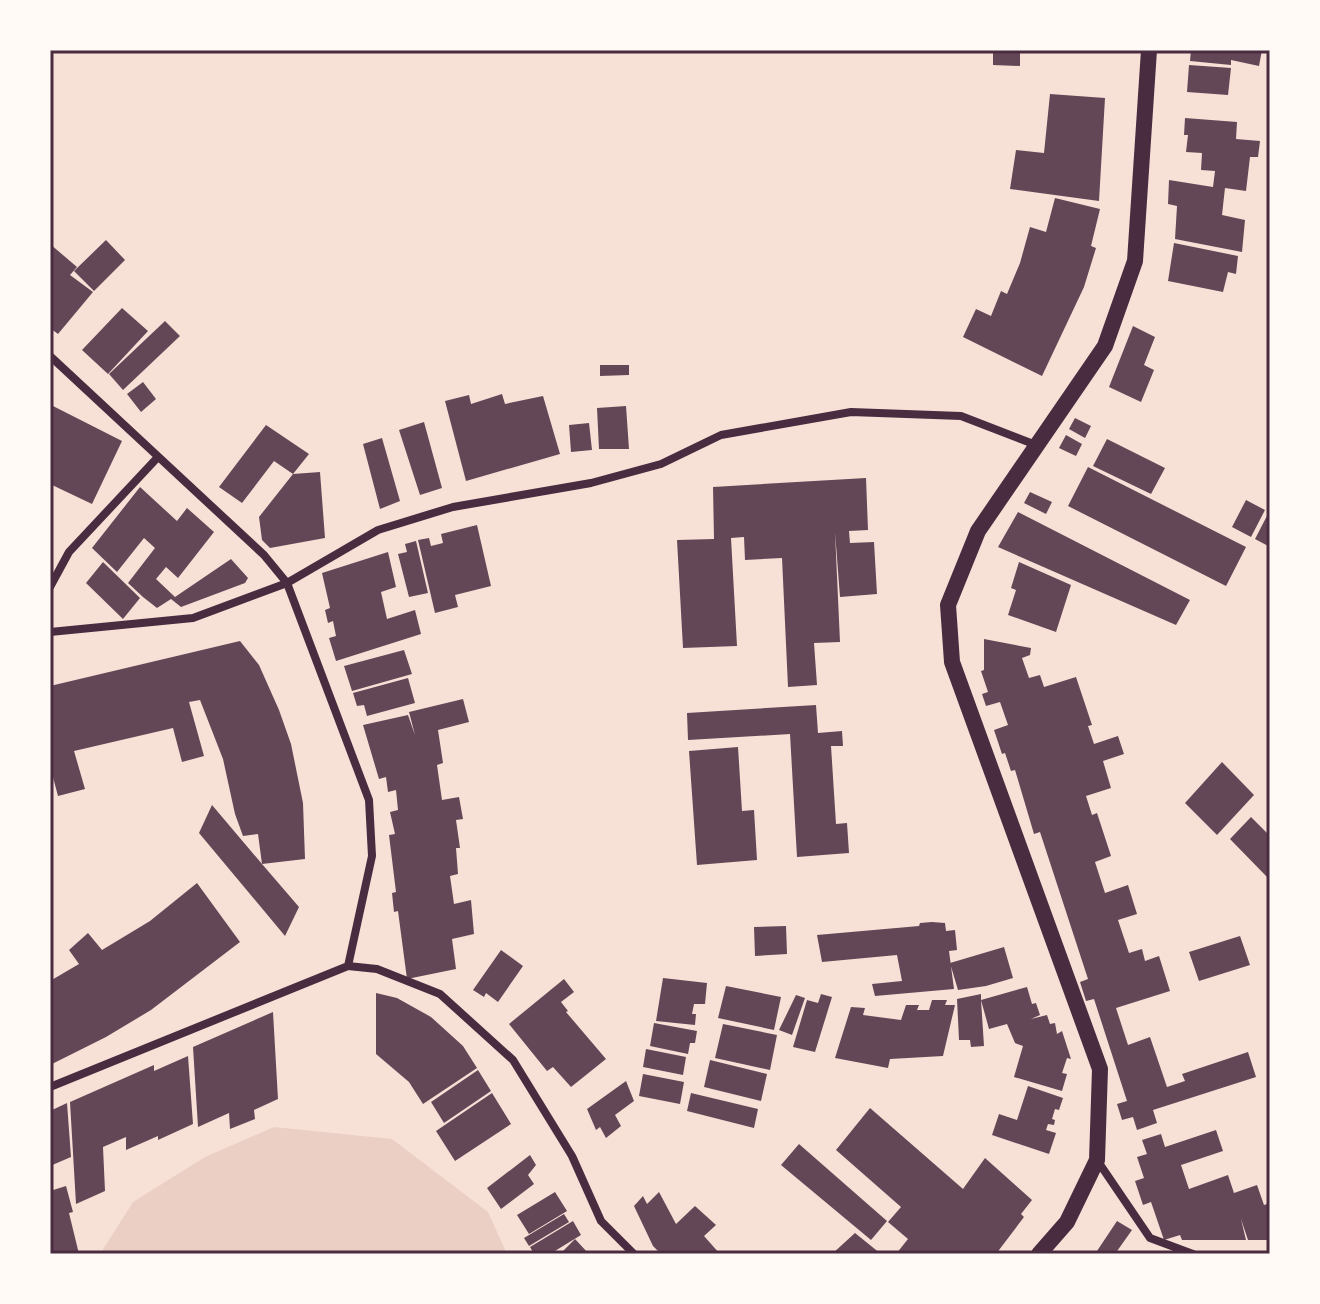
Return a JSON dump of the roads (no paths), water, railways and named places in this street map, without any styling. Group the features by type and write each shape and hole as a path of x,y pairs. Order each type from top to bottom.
{"main road":[{"path":"1039,1254 1067,1222 1097,1160 1100,1069 952,662 948,605 978,531 1105,346 1135,261 1149,50"}],"street":[{"path":"50,356 264,555 287,583 369,800 372,856 348,966"},
{"path":"50,632 193,618 287,583 378,530 453,507 591,483 661,464 721,435 851,412 867,412 961,416 1036,445"},
{"path":"50,587 69,552 158,457"},
{"path":"50,1087 348,966 377,969 440,994 513,1060 572,1156 601,1221 634,1254"},
{"path":"1097,1160 1150,1238 1193,1254"}]}
